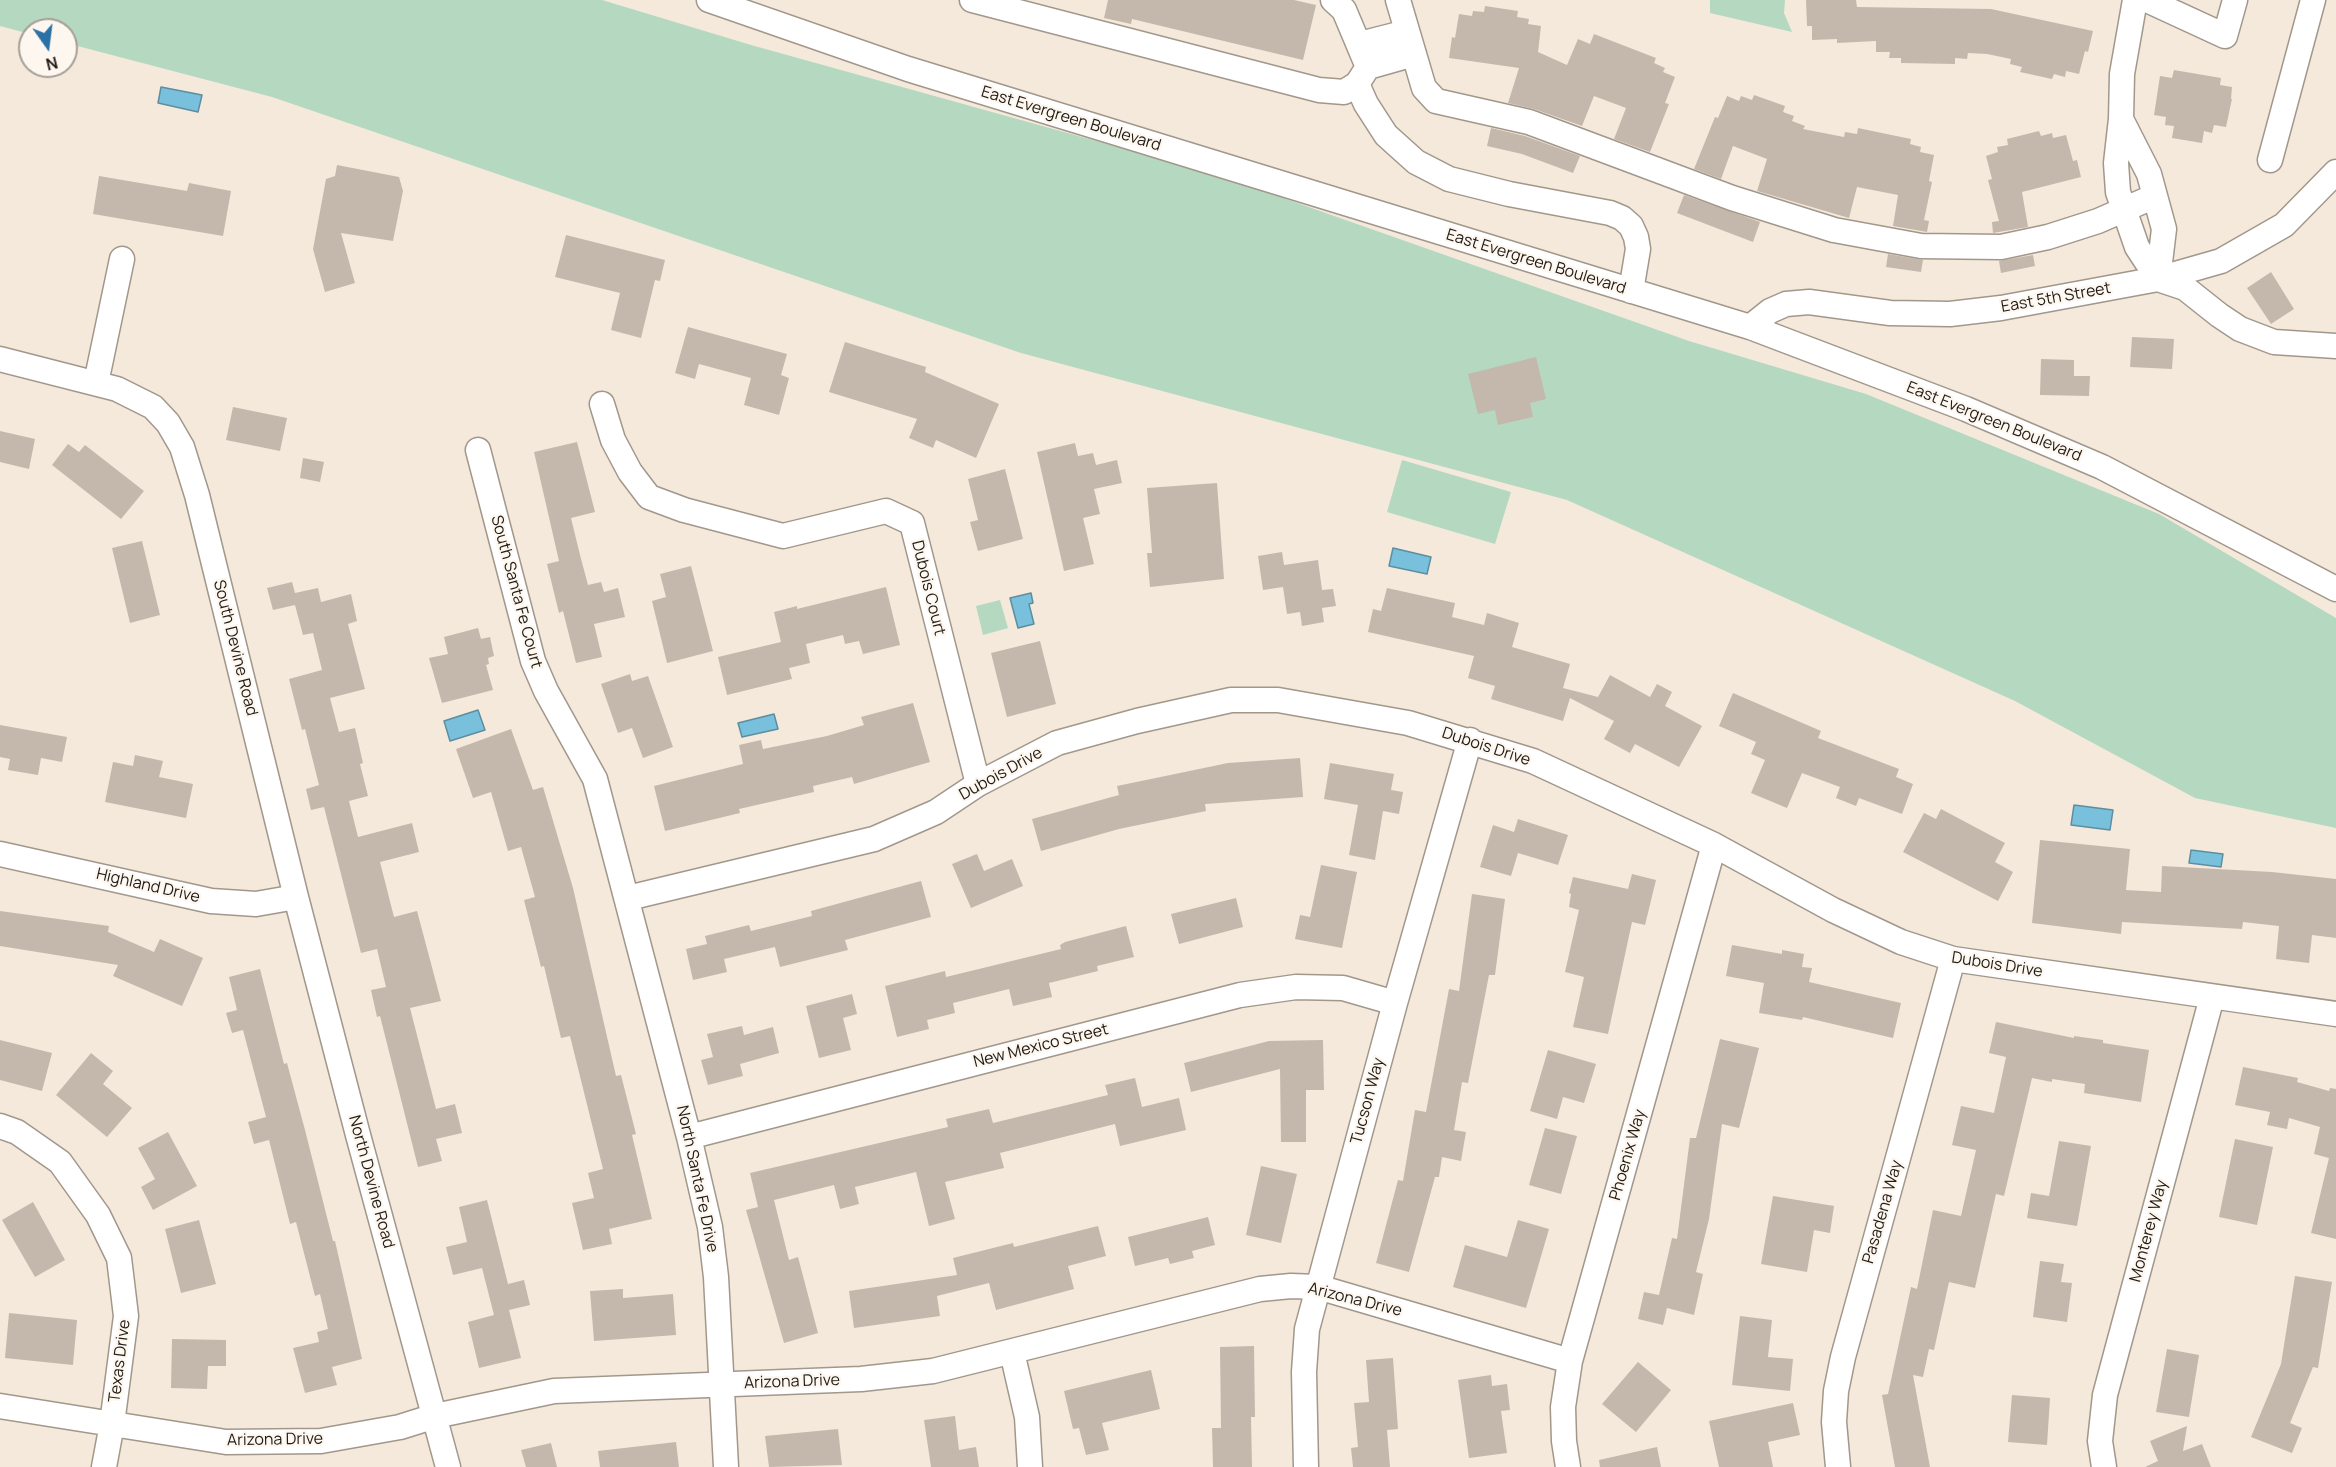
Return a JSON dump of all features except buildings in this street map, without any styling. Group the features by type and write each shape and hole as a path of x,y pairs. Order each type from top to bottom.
{"street":[{"name":"East Evergreen Boulevard","path":"709,0 908,69 1750,327 1966,409 2102,467 2336,589"},
{"path":"972,0 1319,90 1344,92 1363,75 1410,43"},
{"path":"1333,0 1344,10 1360,44 1366,104 1386,135 1416,162 1449,179 1509,194 1610,213 1622,218 1636,237 1638,249 1631,291"},
{"path":"1398,0 1424,88 1436,101 1529,122 1732,198 1834,230 1921,246 2001,247 2048,237 2116,213 2155,196"},
{"path":"2135,0 2122,74 2121,119 2116,163 2118,192 2116,213 2158,279 2186,288 2218,315 2240,328 2274,342 2336,346"},
{"path":"2147,0 2225,36 2235,0"},
{"path":"2270,160 2313,0"},
{"path":"1360,44 1410,43"},
{"path":"2121,119 2138,151 2155,196 2164,229 2158,279"},
{"name":"East 5th Street","path":"1750,327 1770,310 1786,304 1809,302 1890,313 1950,314 2001,308 2158,279 2221,261 2284,225 2336,172"},
{"path":"0,359 96,383 122,259"},
{"name":"South Devine Road","path":"96,383 117,388 153,407 168,423 182,447 197,495 296,897"},
{"name":"Dubois Court","path":"602,404 613,440 630,472 649,497 684,510 783,536 886,511 912,524 978,784"},
{"name":"South Santa Fe Court","path":"478,450 533,661 546,691 595,779 628,898"},
{"name":"Dubois Drive","path":"628,898 874,839 936,812 978,784 1057,743 1137,721 1231,700 1278,700 1408,723 1533,761 1714,845 1833,910 1901,942 1953,959 2336,1014"},
{"name":"Tucson Way","path":"1306,1467 1304,1372 1307,1329 1395,1003 1470,740"},
{"name":"Phoenix Way","path":"1568,1467 1563,1407 1570,1361 1714,845"},
{"name":"Highland Drive","path":"0,854 212,901 256,904 296,897"},
{"name":"North Devine Road","path":"296,897 448,1467"},
{"name":"North Santa Fe Drive","path":"628,898 710,1227 716,1277 726,1467"},
{"name":"Pasadena Way","path":"1838,1467 1834,1422 1836,1391 1843,1357 1953,959"},
{"name":"New Mexico Street","path":"689,1137 1240,995 1296,987 1344,988 1395,1003"},
{"name":"Monterey Way","path":"2104,1467 2100,1441 2105,1395 2212,997"},
{"name":"Texas Drive","path":"0,1126 17,1132 60,1162 98,1215 119,1258 126,1316 104,1467"},
{"name":"Arizona Drive","path":"0,1406 226,1442 321,1441 400,1426 435,1416 554,1391 899,1376 933,1371 1260,1289 1291,1286 1318,1287 1570,1361"},
{"path":"1012,1352 1027,1417 1030,1467"}],"green space":[{"path":"0,0 602,0 751,45 1215,174 1689,341 1866,394 2159,514 2336,618 2336,828 2195,798 2015,701 1567,500 1021,353 272,97 78,46 78,18 18,18 18,31 0,26"},
{"path":"1710,0 1785,0 1784,13 1792,32 1710,13"},
{"path":"1402,460 1511,492 1495,544 1387,512"},
{"path":"1000,600 1008,628 983,635 976,606"}],"water":[{"path":"161,87 202,95 198,112 158,103"},
{"path":"1393,548 1431,557 1427,574 1389,566"},
{"path":"1031,593 1033,603 1029,604 1034,624 1018,628 1010,598"},
{"path":"478,710 485,730 450,741 444,721"},
{"path":"774,714 778,729 742,737 738,723"},
{"path":"2074,805 2113,810 2110,830 2071,825"},
{"path":"2191,850 2223,854 2221,867 2189,863"}]}
